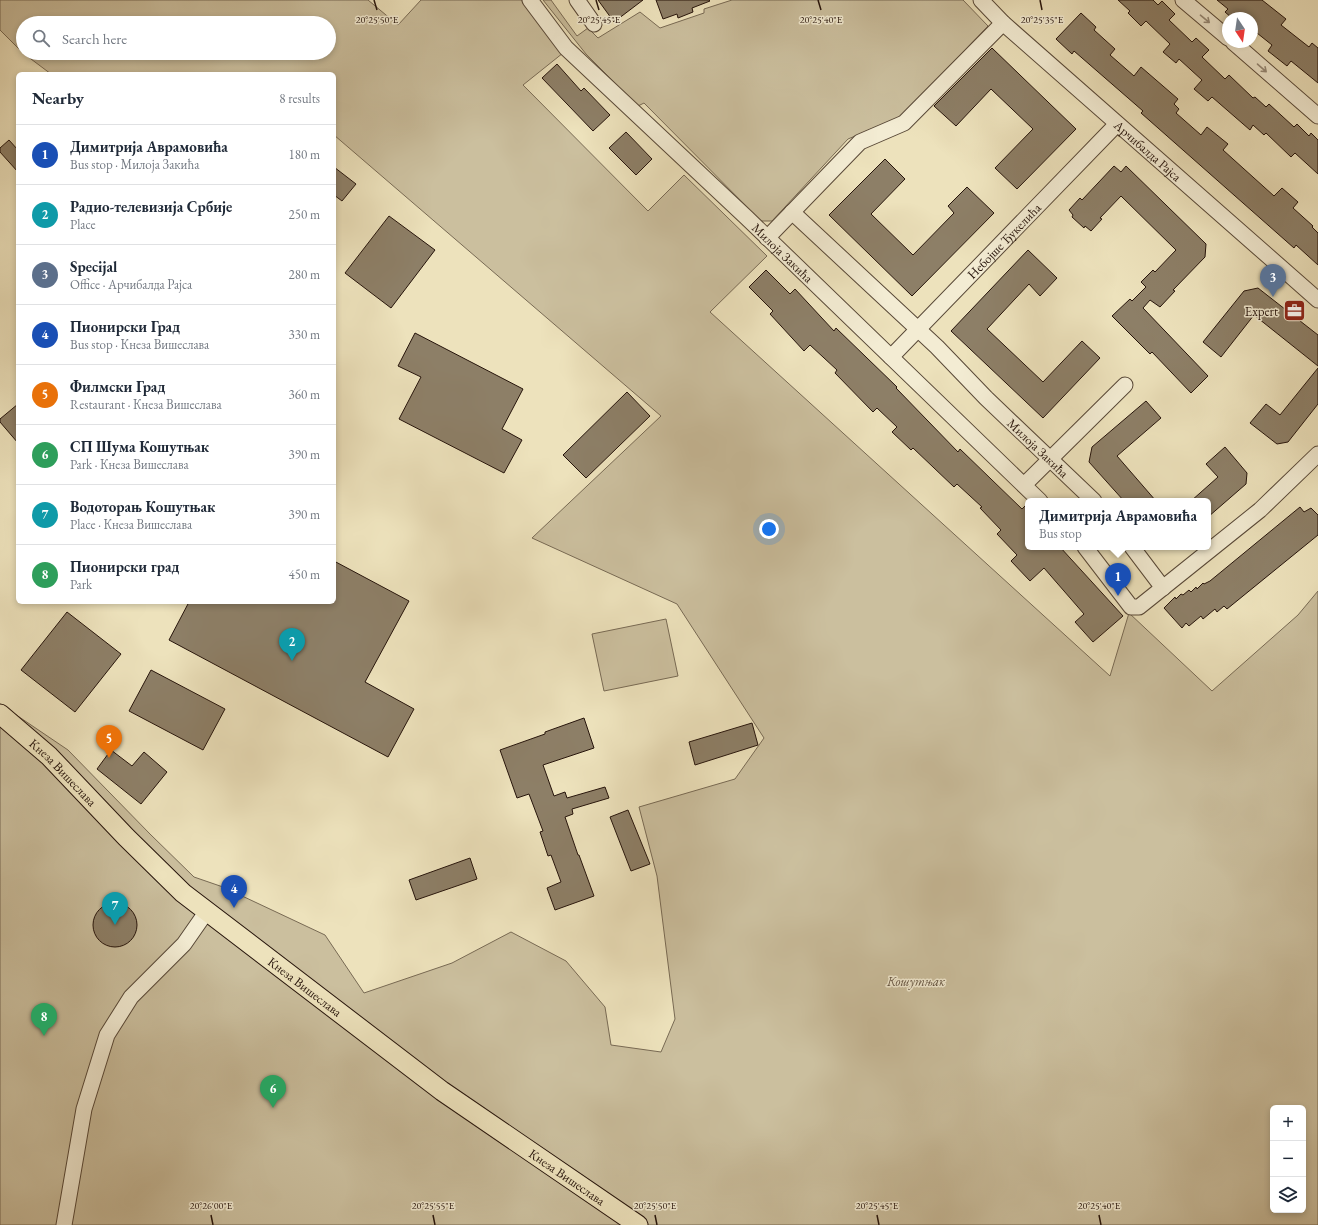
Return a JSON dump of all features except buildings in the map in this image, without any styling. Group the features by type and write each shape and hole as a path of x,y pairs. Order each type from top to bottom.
{"main road":[{"name":"Кнеза Вишеслава","path":"0,714 27,736 69,775 183,893 442,1091 638,1225"}],"street":[{"name":"Милоја Закића","path":"530,0 566,48 767,238 1037,498"},
{"path":"577,0 594,24"},
{"name":"Арчибалда Рајса","path":"981,0 1003,23 1318,300"},
{"path":"1182,0 1222,33"},
{"path":"767,238 860,142 898,126 908,119 1003,23"},
{"path":"1240,48 1318,116"},
{"name":"Небојше Ђукелића","path":"891,357 1117,124"},
{"name":"Милоја Закића","path":"792,212 918,330 1091,498"},
{"path":"1024,485 1124,385"},
{"path":"1211,549 1260,510 1318,454"},
{"path":"1087,550 1126,602 1134,608 1143,605 1210,550"},
{"path":"1134,550 1163,588"},
{"path":"64,1225 84,1109 107,1035 131,997 184,944 207,911"}],"green space":[{"name":"Кошутњак","path":"0,0 368,0 398,25 421,0 521,0 563,53 523,85 648,211 684,175 767,256 710,312 1110,676 1129,613 1212,691 1298,615 1318,591 1318,1225 0,1225 0,704 68,750 194,877 223,887 325,935 364,993 452,963 511,932 566,961 605,1007 611,1045 661,1052 675,1019 657,876 639,807 735,779 764,738 677,604 532,538 661,416 336,137 336,72 48,72 32,60 336,60 336,16 16,16 16,46 0,30"},
{"path":"543,0 551,0 577,36 588,28 598,38 640,12 660,28 704,13 704,9 732,0 963,0 988,26 901,117 848,139 772,221 761,221 644,103 638,106 586,54"},
{"path":"666,619 678,676 604,691 592,634"}],"place":[{"name":"Specijal","path":"1273,297"},
{"name":"Expert","path":"1294,311"},
{"name":"Димитрија Аврамовића","path":"1118,596"},
{"name":"Радио-телевизија Србије","path":"292,661"},
{"name":"Филмски Град","path":"109,758"},
{"name":"Пионирски Град","path":"234,908"},
{"name":"Водоторањ Кошутњак","path":"115,925"},
{"name":"Пионирски град","path":"44,1036"},
{"name":"СП Шума Кошутњак","path":"273,1108"}]}
